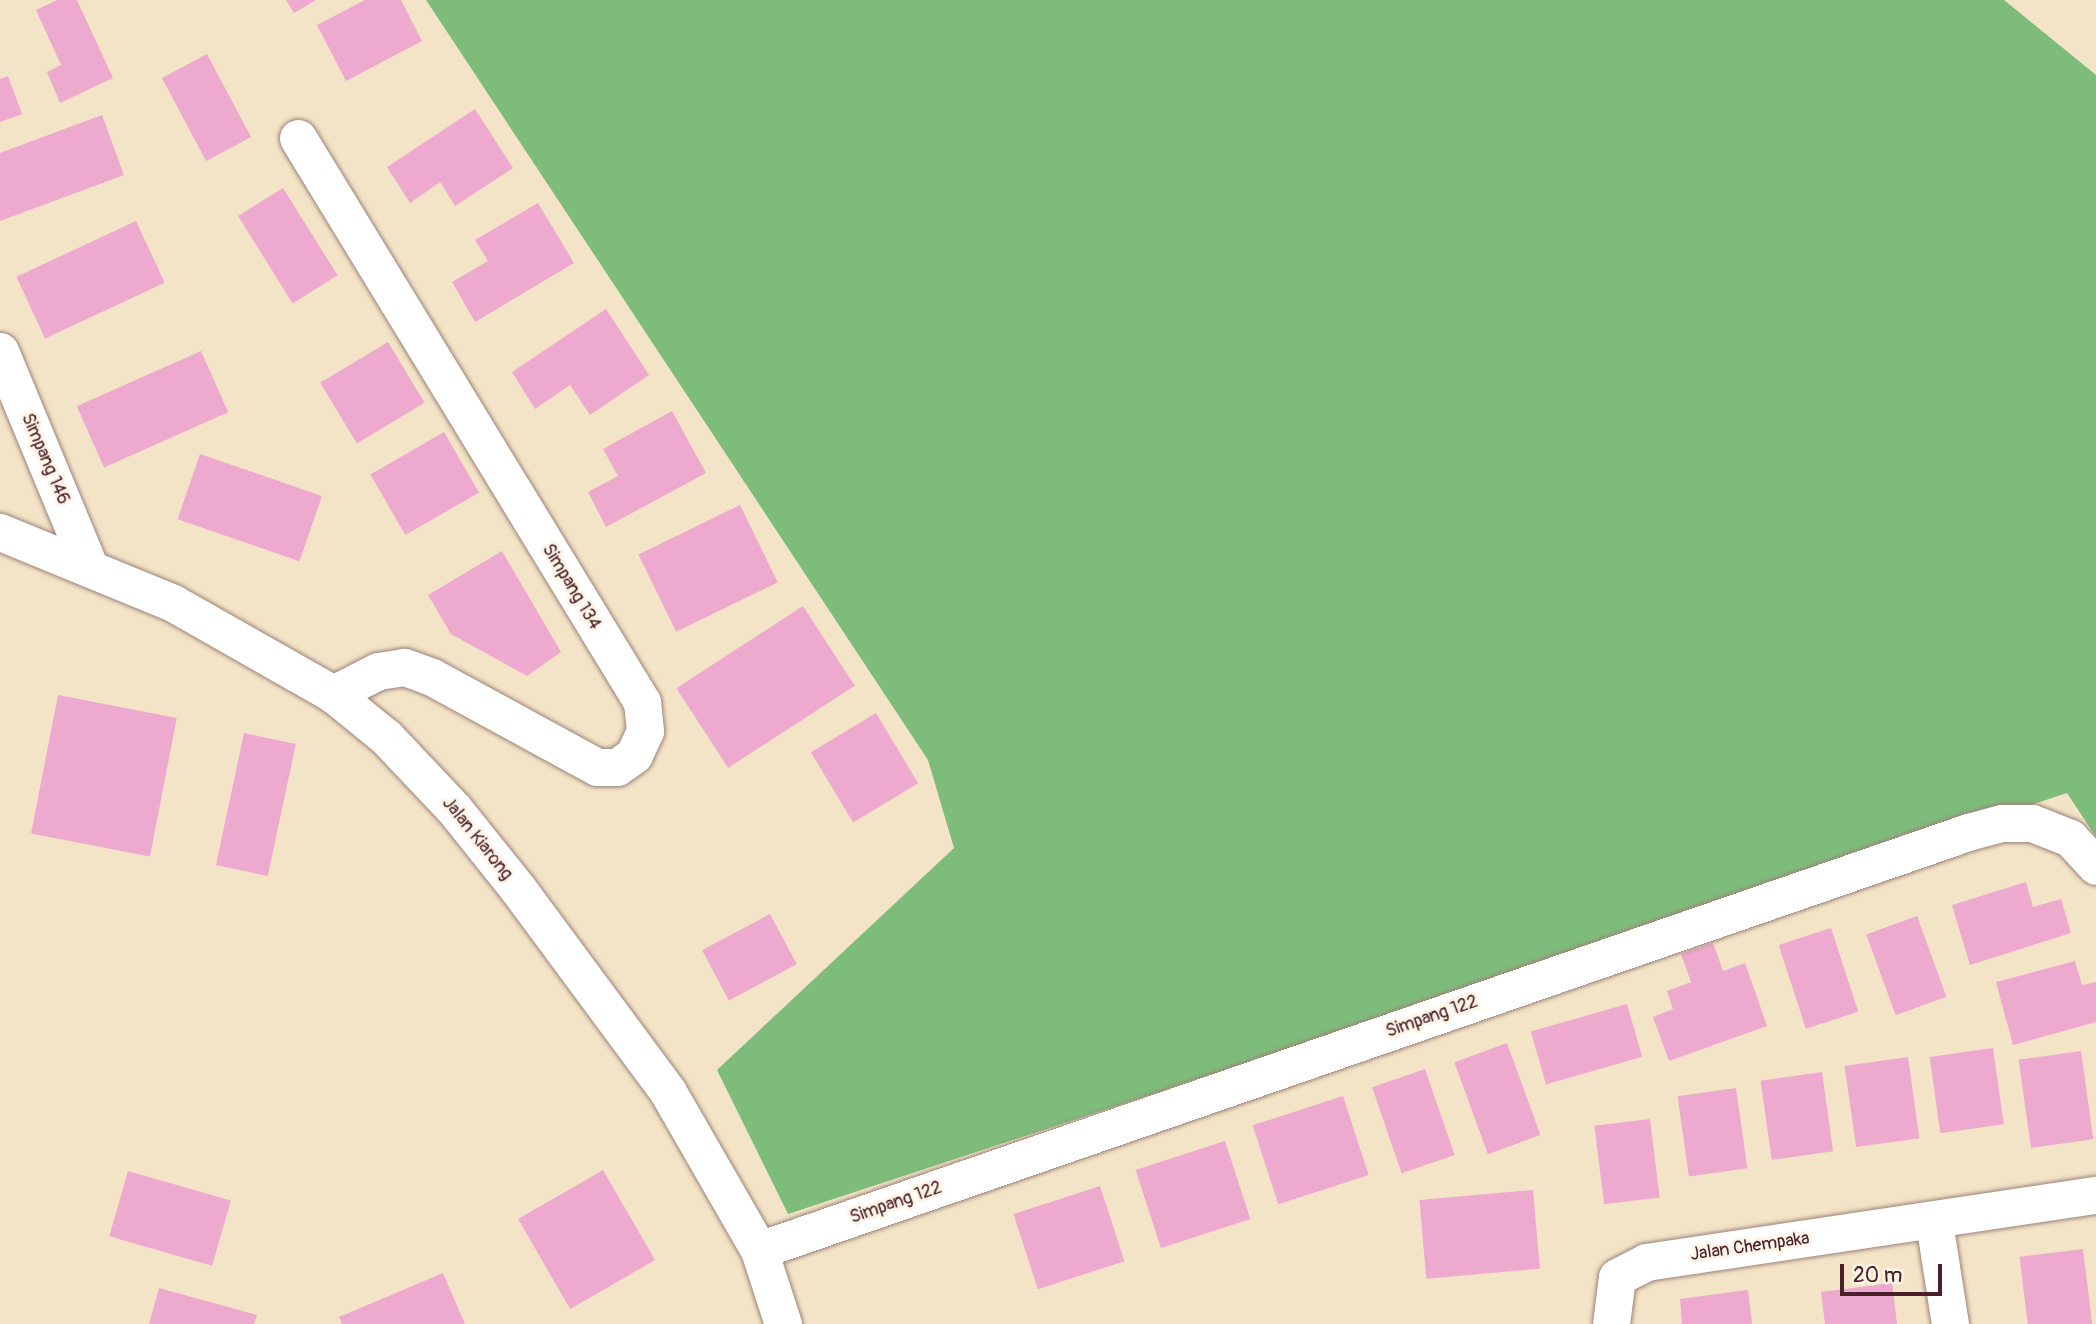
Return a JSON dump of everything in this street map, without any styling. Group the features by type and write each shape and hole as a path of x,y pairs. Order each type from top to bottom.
{"street":[{"name":"Simpang 134","path":"298,138 642,702 645,731 634,755 617,767 597,767 460,691 404,667 379,671 333,694"},
{"name":"Simpang 146","path":"0,351 89,566"},
{"name":"Jalan Kiarong","path":"0,532 89,566 173,603 333,694 386,737 454,808 668,1092 759,1250 783,1324"},
{"name":"Simpang 122","path":"759,1250 1968,832 2002,823 2032,823 2070,838 2096,866"},
{"name":"Jalan Chempaka","path":"1611,1324 1617,1278 1646,1262 1934,1222 2096,1195"},
{"path":"1934,1222 1950,1324"}],"green space":[{"path":"426,0 2004,0 2096,75 2096,837 2067,793 788,1214 717,1070 954,848 928,760"}],"building":[{"path":"57,0 77,0 113,78 60,103 47,72 61,65 36,10"},
{"path":"286,0 316,0 294,13"},
{"path":"365,0 401,0 422,41 346,81 317,25"},
{"path":"207,54 251,137 206,161 162,78"},
{"path":"8,76 22,114 0,122 0,79"},
{"path":"475,109 513,168 455,206 440,182 410,203 387,167"},
{"path":"102,115 124,175 0,221 0,153"},
{"path":"283,188 338,275 293,303 238,216"},
{"path":"538,203 574,263 475,322 452,282 488,261 475,240"},
{"path":"136,221 165,283 45,338 16,277"},
{"path":"606,309 649,375 590,415 570,385 535,409 512,372"},
{"path":"388,342 425,403 357,444 320,383"},
{"path":"201,351 228,412 104,468 77,406"},
{"path":"672,411 706,473 606,527 588,492 618,476 603,449"},
{"path":"444,432 479,493 405,535 370,474"},
{"path":"200,454 322,496 300,561 178,519"},
{"path":"740,505 778,582 676,632 638,555"},
{"path":"502,551 561,652 527,676 451,634 428,595"},
{"path":"803,606 855,686 728,768 676,688"},
{"path":"58,695 177,718 150,856 31,833"},
{"path":"876,713 918,783 853,822 811,752"},
{"path":"244,733 296,744 268,876 216,865"},
{"path":"2026,882 2033,907 2061,899 2071,933 1970,965 1952,905"},
{"path":"770,914 797,964 729,1000 702,950"},
{"path":"1917,916 1946,997 1896,1015 1866,934"},
{"path":"1831,928 1858,1012 1806,1029 1779,945"},
{"path":"1713,943 1723,971 1745,963 1767,1026 1669,1061 1653,1017 1673,1009 1667,991 1691,982 1681,954"},
{"path":"2075,961 2082,985 2096,982 2096,1022 2013,1045 1996,982"},
{"path":"1627,1004 1642,1057 1546,1084 1531,1032"},
{"path":"1507,1043 1541,1135 1488,1154 1454,1062"},
{"path":"1993,1048 2004,1124 1940,1133 1930,1057"},
{"path":"2081,1051 2093,1139 2031,1148 2019,1060"},
{"path":"1908,1057 1919,1138 1856,1147 1845,1066"},
{"path":"1425,1069 1455,1155 1402,1173 1372,1087"},
{"path":"1822,1072 1833,1151 1772,1160 1761,1081"},
{"path":"1736,1088 1747,1168 1689,1176 1678,1096"},
{"path":"1343,1096 1369,1175 1278,1204 1253,1125"},
{"path":"1650,1119 1660,1197 1604,1204 1594,1126"},
{"path":"1225,1141 1250,1219 1161,1248 1136,1170"},
{"path":"603,1170 655,1260 570,1309 518,1219"},
{"path":"128,1171 231,1200 212,1266 109,1236"},
{"path":"1100,1186 1124,1261 1038,1289 1013,1214"},
{"path":"1533,1190 1540,1269 1426,1279 1419,1200"},
{"path":"2083,1249 2092,1324 2028,1324 2019,1257"},
{"path":"443,1273 465,1324 342,1324 339,1317"},
{"path":"1892,1283 1897,1324 1825,1324 1821,1292"},
{"path":"159,1288 257,1315 254,1324 149,1324"},
{"path":"1748,1290 1752,1324 1682,1324 1680,1299"}]}
